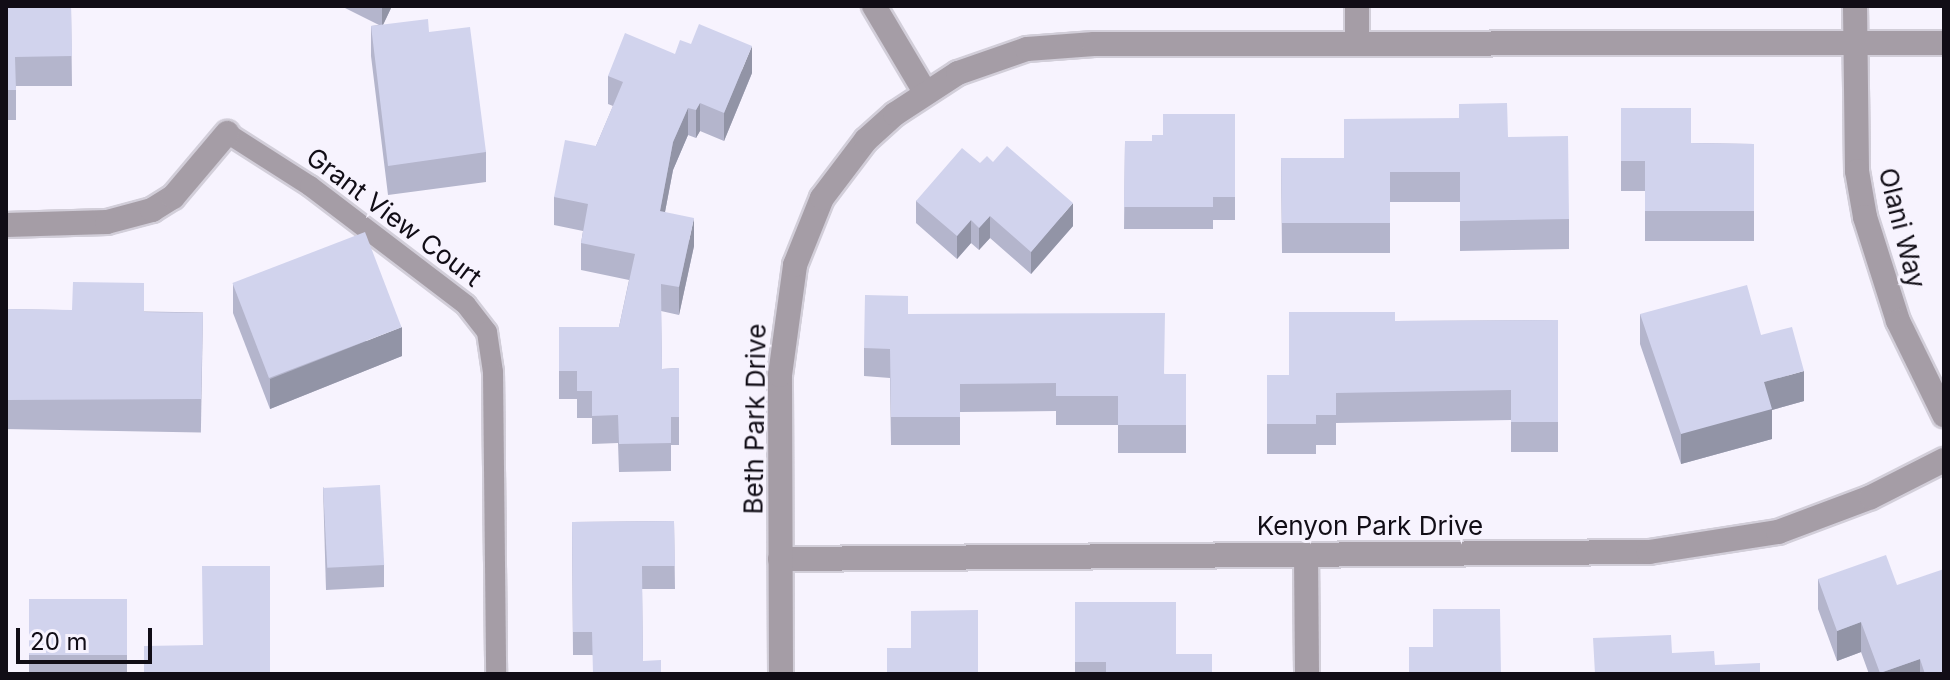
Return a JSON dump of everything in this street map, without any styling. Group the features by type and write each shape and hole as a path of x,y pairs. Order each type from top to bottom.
{"street":[{"path":"874,6 925,92"},
{"path":"1357,6 1357,43"},
{"name":"Olani Way","path":"1855,6 1857,171 1865,217 1898,321 1944,415"},
{"name":"Beth Park Drive","path":"781,674 780,375 795,265 822,198 843,168 866,140 925,92 992,58 1060,45 1944,43"},
{"name":"Grant View Court","path":"6,225 107,222 152,210 173,197 227,133"},
{"name":"Kenyon Park Drive","path":"780,559 1693,548 1778,532 1871,497 1944,460"},
{"path":"1306,555 1307,674"}],"lane":[{"name":"Grant View Court","path":"227,133 310,186 466,305 487,332 493,372 496,674"}],"building":[{"path":"6,6 71,6 72,56 15,57 16,90 6,90"},
{"path":"428,19 429,32 470,27 486,152 388,166 371,26"},
{"path":"699,24 752,46 724,113 700,103 696,110 688,108 673,142 660,211 694,218 679,287 661,284 662,369 679,368 679,417 671,417 671,443 619,444 618,415 592,416 592,391 577,391 577,371 559,371 559,327 619,327 635,254 581,243 588,204 554,197 565,140 596,146 623,82 608,76 625,33 675,54 680,40 691,44"},
{"path":"1507,103 1508,137 1568,136 1569,219 1460,221 1460,172 1390,172 1390,223 1282,223 1281,158 1344,158 1344,119 1459,118 1459,104"},
{"path":"1621,108 1691,108 1691,143 1754,144 1754,211 1645,211 1645,161 1621,161"},
{"path":"1163,114 1235,114 1235,197 1213,197 1213,207 1124,207 1125,141 1152,141 1152,135 1163,135"},
{"path":"1007,146 1073,203 1031,252 990,216 979,228 971,220 957,236 916,201 962,148 980,163 987,156 993,162"},
{"path":"365,232 402,327 269,378 232,283"},
{"path":"73,282 144,283 144,312 203,313 201,399 6,400 6,309 72,310"},
{"path":"1747,285 1761,335 1792,327 1804,371 1764,382 1772,409 1681,434 1640,314"},
{"path":"865,295 908,296 908,314 1165,313 1164,374 1186,374 1186,425 1118,425 1118,396 1056,396 1056,383 960,384 960,417 891,417 890,349 864,348"},
{"path":"1289,312 1395,312 1395,321 1558,320 1558,422 1511,422 1511,390 1336,393 1336,415 1316,415 1316,424 1267,424 1267,375 1289,375"},
{"path":"380,485 384,565 327,568 323,488"},
{"path":"674,521 675,566 642,566 643,661 661,660 661,674 593,674 592,632 573,632 572,522"},
{"path":"1886,555 1897,585 1944,569 1944,674 1925,674 1920,659 1880,673 1861,622 1837,631 1818,579"},
{"path":"202,566 270,566 270,674 144,674 144,646 203,645"},
{"path":"29,599 127,599 127,655 29,655"},
{"path":"1075,602 1176,602 1176,654 1212,654 1212,674 1106,674 1106,662 1075,662"},
{"path":"1433,609 1500,609 1501,674 1409,674 1409,647 1433,647"},
{"path":"978,610 978,674 887,674 887,648 911,648 911,611"},
{"path":"1671,635 1672,653 1714,651 1715,665 1760,663 1760,674 1595,674 1593,638"}]}
